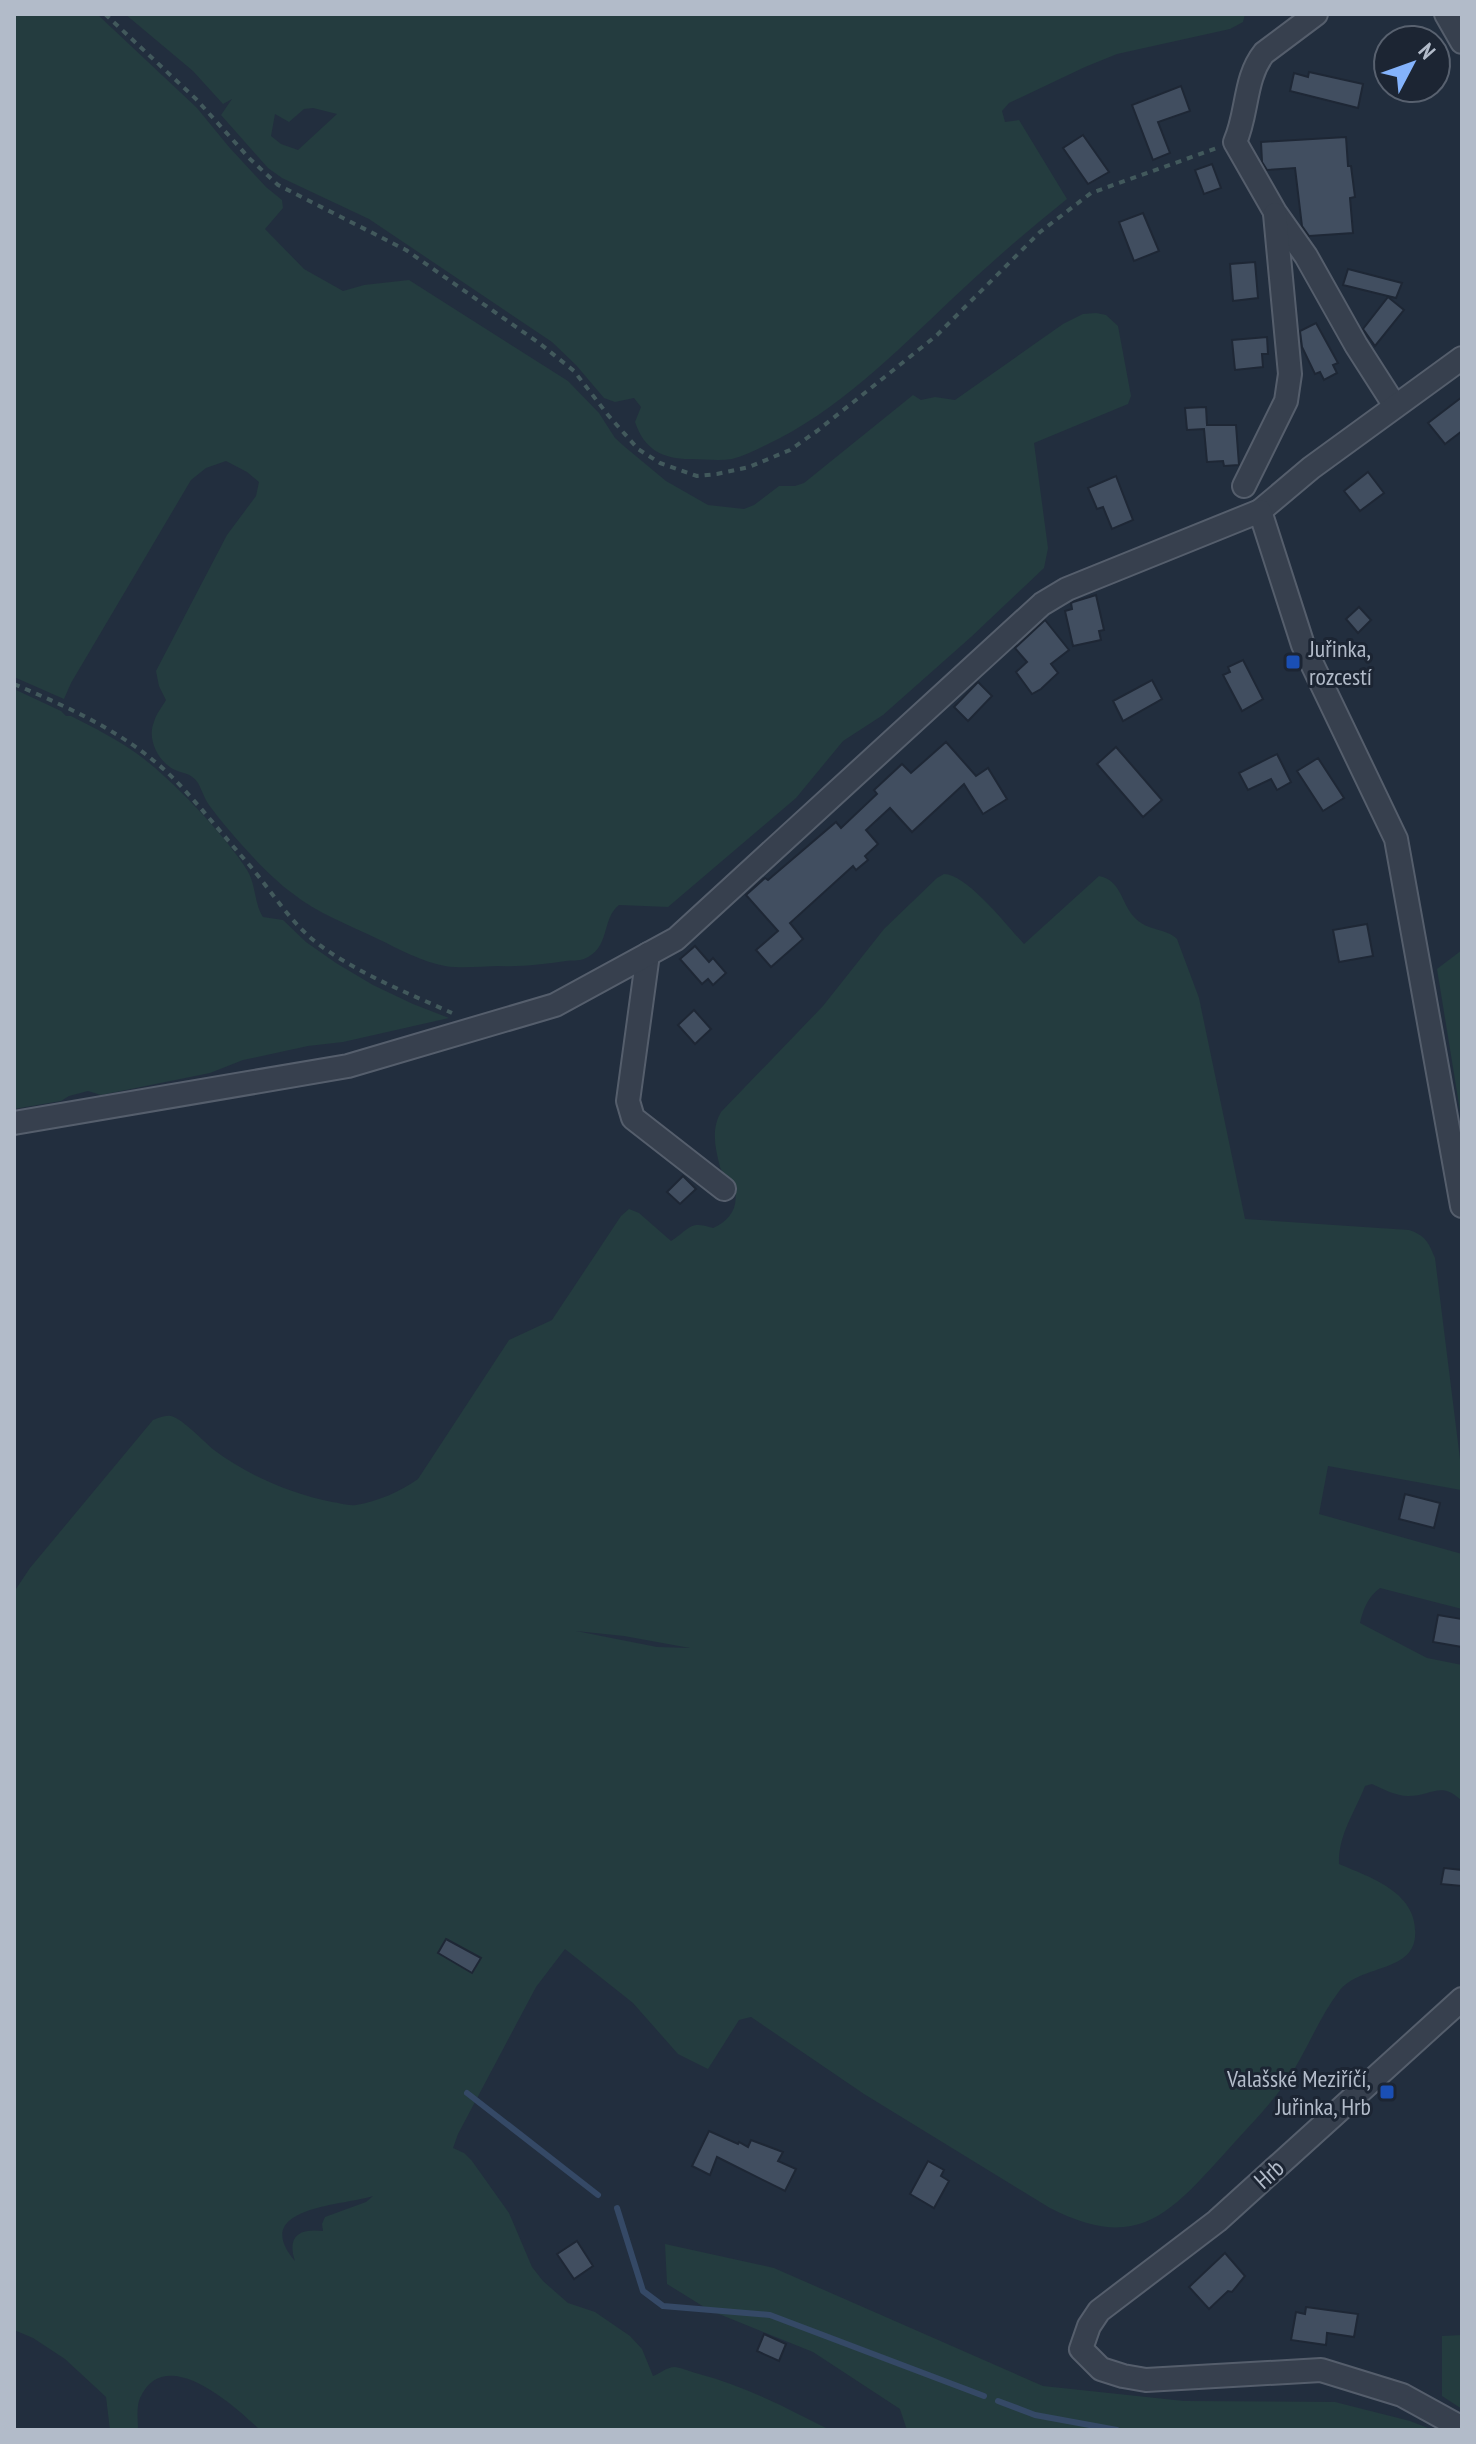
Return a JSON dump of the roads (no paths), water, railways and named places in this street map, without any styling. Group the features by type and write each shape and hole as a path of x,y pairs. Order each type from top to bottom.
{"street":[{"path":"1316,14 1259,60 1252,72 1241,128 1235,142 1395,406"},
{"path":"1446,14 1462,42"},
{"path":"1244,486 1286,401 1290,374 1275,212"},
{"path":"14,1123 348,1066 555,1005 676,939 1042,604 1067,589 1260,511 1311,468 1462,358"},
{"path":"1260,511 1303,645 1396,839 1462,1206"},
{"path":"648,954 628,1101 633,1118 724,1189"},
{"name":"Hrb","path":"1462,1999 1217,2221 1099,2311 1089,2326 1081,2349 1101,2369 1146,2380 1321,2370 1402,2395 1462,2428"}],"waterway":[{"path":"467,2093 598,2195"},
{"path":"617,2208 643,2291 663,2306 770,2315 984,2396"},
{"path":"998,2401 1035,2415 1117,2430"}],"place":[{"name":"Juřinka, rozcestí","path":"1293,662"},
{"name":"Valašské Meziříčí, Juřinka, Hrb","path":"1387,2092"}]}
